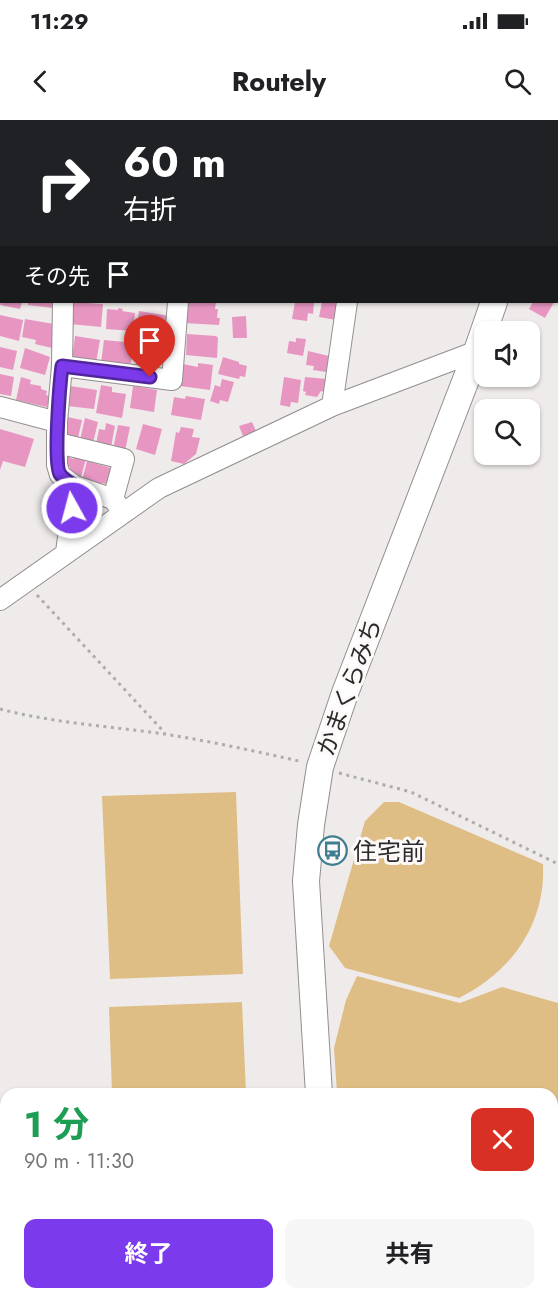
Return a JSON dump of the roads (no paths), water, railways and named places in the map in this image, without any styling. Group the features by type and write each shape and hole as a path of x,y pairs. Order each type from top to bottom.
{"main road":[{"name":"かまくらみち","path":"487,321 494,303"},
{"name":"かまくらみち","path":"319,1088 306,881 311,825 320,767 345,693 474,359"}],"street":[{"path":"63,303 57,465 60,475 75,486 118,506"},
{"path":"62,366 172,380 178,303"},
{"path":"332,406 347,303"},
{"path":"0,600 66,552 118,506 332,406 474,352"},
{"path":"0,407 57,422"},
{"path":"58,443 123,459 118,506"},
{"path":"66,552 75,486"}],"place":[{"name":"住宅前","path":"332,851"}]}
